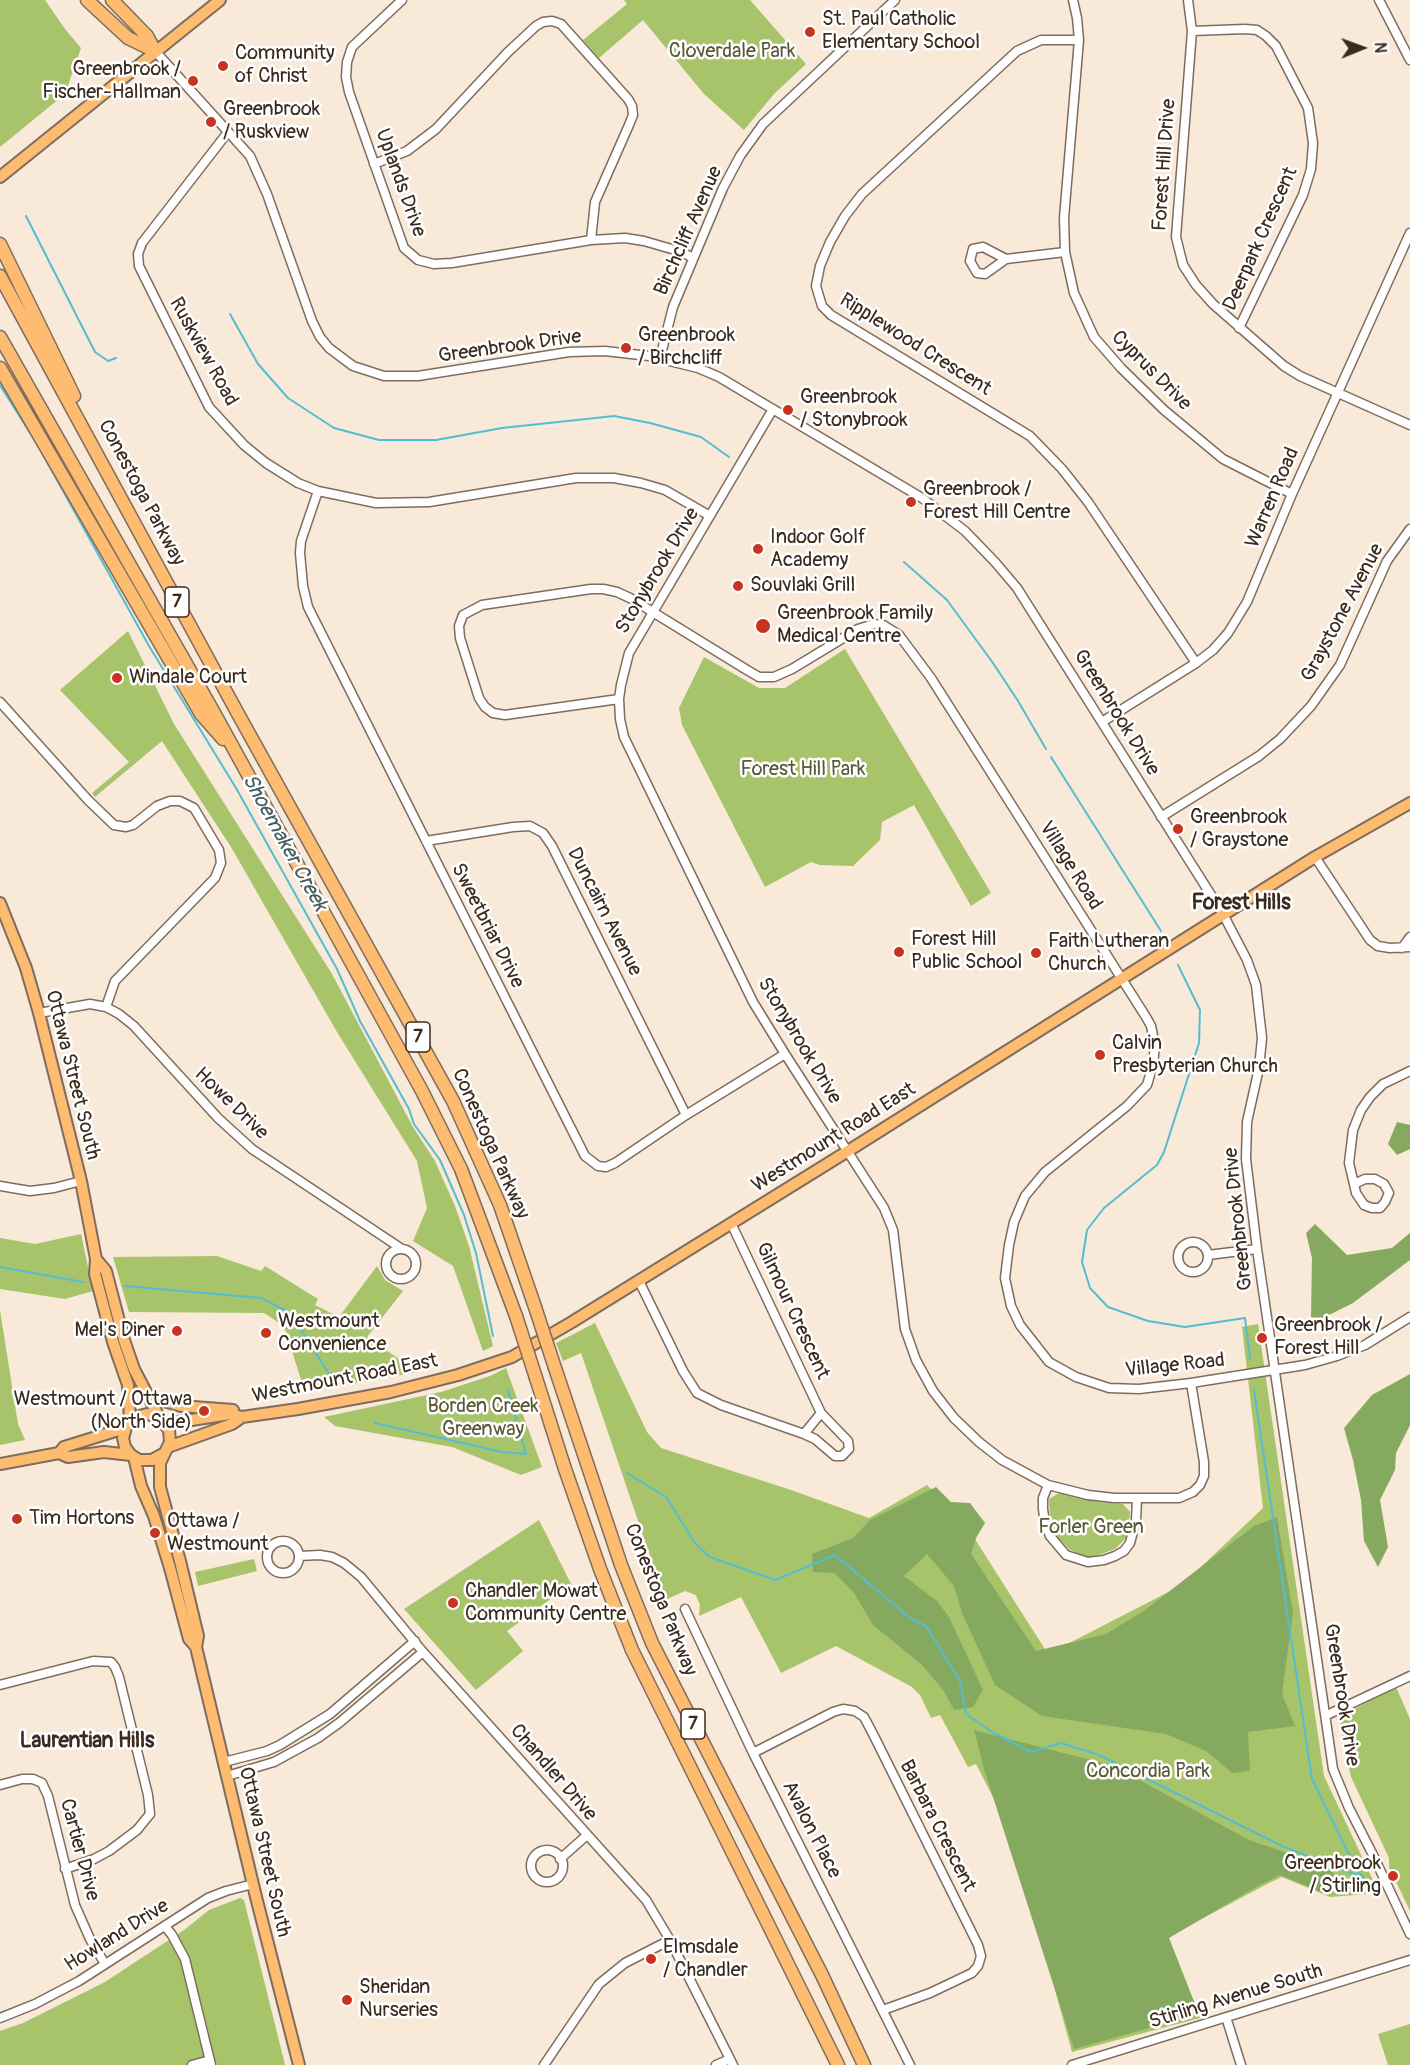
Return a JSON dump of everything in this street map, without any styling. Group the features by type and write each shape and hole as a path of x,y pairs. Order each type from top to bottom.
{"highway":[{"path":"87,0 128,38 155,51"},
{"path":"112,0 147,36 155,51"},
{"path":"0,244 75,396 81,423"},
{"name":"Conestoga Parkway","path":"0,276 237,712 453,1101 500,1205 621,1565 652,1643 817,1964 864,2065"},
{"name":"Conestoga Parkway","path":"0,337 239,758 417,1081 460,1169 516,1316 596,1558 632,1650 838,2065"},
{"path":"0,368 201,714 239,758"}],"main road":[{"path":"0,177 220,0"},
{"name":"Westmount Road East","path":"242,1417 391,1392 458,1375 512,1357 848,1151 1222,914 1315,857 1410,803"},
{"name":"Ottawa Street South","path":"0,903 26,968 39,1013 81,1181 96,1260"},
{"path":"96,1260 95,1274 113,1342 128,1385 123,1426 125,1447 132,1456 141,1486 154,1516 189,1639 196,1647"},
{"path":"96,1260 106,1271 124,1340 147,1396 170,1436 160,1463 160,1487 198,1636 196,1647"},
{"path":"123,1426 121,1420 128,1385"},
{"path":"147,1396 181,1406 238,1411 254,1415"},
{"path":"58,1453 64,1447 123,1426 141,1414 147,1414 163,1421 230,1414 242,1417"},
{"path":"0,1464 58,1453 68,1457 104,1452 132,1456 139,1460 152,1460 166,1451 232,1424 242,1417"},
{"name":"Ottawa Street South","path":"196,1647 299,2065"}],"street":[{"name":"Uplands Drive","path":"402,0 352,47 347,62 346,77 349,92 404,248 418,260 434,264 591,240 625,238 682,252 693,258"},
{"name":"Birchcliff Avenue","path":"660,358 670,318 693,258 723,188 741,156 764,124 896,0"},
{"name":"Cyprus Drive","path":"1073,0 1079,40 1064,218 1065,252 1074,293 1094,337 1121,368 1164,410 1223,459 1292,494"},
{"name":"Forest Hill Drive","path":"1188,0 1192,30 1176,237 1183,265 1196,285 1239,328 1284,366 1300,376 1410,426"},
{"path":"1379,0 1410,60"},
{"path":"374,164 407,151 436,129 508,52 536,26 552,21 561,24 632,106 633,115 595,202 591,240"},
{"name":"Deerpark Crescent","path":"1192,30 1245,29 1257,30 1266,36 1276,46 1308,108 1313,143 1311,169 1303,195 1239,328"},
{"name":"Ripplewood Crescent","path":"1079,40 1041,40 1017,51 862,194 845,216 830,242 820,266 816,286 822,306 831,315 1029,436 1062,469 1088,502 1196,663"},
{"name":"Greenbrook Drive","path":"155,51 250,156 320,337 329,348 353,366 398,378 569,352 605,351 660,358 698,368 719,377 922,498 965,531 996,561 1017,588 1222,914 1248,960 1256,985 1262,1038 1246,1141 1257,1249 1327,1715 1333,1769 1349,1808 1374,1855 1410,1934"},
{"name":"Ruskview Road","path":"228,132 142,243 138,254 139,266 210,407 244,445 266,463 298,483 318,491 376,503 429,502 576,478 614,478 665,490 710,516"},
{"name":"Warren Road","path":"1102,722 1196,663 1213,650 1228,633 1247,602 1292,494 1410,233"},
{"path":"1006,259 1065,252"},
{"name":"Stonybrook Drive","path":"772,409 629,653 619,699 624,737 753,1002 884,1208 893,1230 905,1329 916,1360 933,1391 954,1419 1002,1460 1048,1485 1088,1495 1137,1499 1179,1498 1193,1492 1200,1485 1204,1476 1204,1462 1191,1383"},
{"name":"Sweetbriar Drive","path":"318,491 300,553 301,576 308,607 585,1156 592,1163 606,1167 615,1163 686,1115 784,1054"},
{"name":"Graystone Avenue","path":"1161,817 1259,756 1280,739 1311,706 1340,664 1387,561 1410,529"},
{"name":"Village Road","path":"619,699 506,715 492,713 479,698 460,638 459,626 463,615 482,605 591,589 617,592 759,677 774,677 792,669 866,625 883,625 899,635 931,678 1151,1026 1155,1045 1153,1065 1147,1085 1127,1106 1045,1172 1025,1196 1014,1222 1008,1245 1005,1278 1011,1306 1020,1325 1048,1362 1076,1377 1109,1388 1139,1389 1276,1370"},
{"path":"0,702 88,800 114,825 126,827 133,825 157,806 170,801 180,801 194,808 219,850 221,863 215,878 115,981 106,1007 90,1004 39,1013"},
{"name":"Duncairn Avenue","path":"426,841 513,827 530,826 543,833 552,846 686,1115"},
{"path":"1315,857 1370,940 1378,946 1390,948 1406,947 1410,938"},
{"name":"Howe Drive","path":"106,1007 134,1026 211,1110 252,1149 402,1249"},
{"path":"1354,1184 1349,1163 1350,1144 1361,1110 1383,1084 1410,1071"},
{"path":"0,1186 30,1191 81,1181"},
{"name":"Gilmour Crescent","path":"639,1281 683,1371 697,1393 804,1434 815,1439 836,1456 842,1456 849,1449 848,1441 821,1413 731,1223"},
{"path":"1208,1256 1257,1249"},
{"path":"1276,1370 1305,1365 1365,1345 1410,1317"},
{"path":"804,1434 821,1413"},
{"path":"1048,1485 1043,1498 1043,1509 1050,1536 1066,1555 1088,1562 1104,1560 1124,1551 1130,1543 1136,1520 1137,1499"},
{"name":"Chandler Drive","path":"299,1556 326,1556 345,1563 361,1577 423,1652 645,1900 670,1940 731,2062"},
{"name":"Avalon Place","path":"685,1609 753,1753 910,2065"},
{"path":"224,1762 267,1751 330,1714 415,1641"},
{"path":"227,1776 274,1762 318,1738 423,1652"},
{"path":"0,1685 93,1661 111,1662 119,1677 148,1795 150,1814 137,1830 110,1851 65,1869"},
{"path":"1327,1715 1410,1676"},
{"name":"Barbara Crescent","path":"753,1753 833,1712 855,1711 864,1717 869,1726 978,1945 981,1956 978,1966 972,1973 930,1993 883,2010"},
{"name":"Cartier Drive","path":"0,1785 22,1779 33,1779 42,1783 48,1796 75,1905 82,1925 105,1964"},
{"path":"560,1859 586,1836"},
{"name":"Howland Drive","path":"1,2015 35,2004 79,1981 208,1898 253,1884"},
{"path":"165,1926 185,1959 211,2063 192,2065"},
{"path":"544,2065 599,1984 625,1963 670,1940"},
{"name":"Stirling Avenue South","path":"1072,2065 1410,1960"},
{"path":"1226,2017 1241,2065"},
{"path":"716,2065 731,2062"}],"green space":[{"path":"0,0 45,0 81,48 65,94 0,147"},
{"name":"Cloverdale Park","path":"624,0 750,0 806,64 774,94 744,130 704,94 643,20 599,58 583,40 627,4"},
{"path":"128,631 174,724 332,974 413,1127 435,1161 455,1206 469,1246 493,1346 483,1351 453,1266 413,1241 427,1208 417,1161 337,1032 231,847 162,741 95,797 92,793 129,762 60,690"},
{"name":"Forest Hill Park","path":"845,649 991,893 971,906 914,805 882,822 880,840 853,866 820,865 811,862 765,887 682,725 679,708 704,657 759,688 785,688"},
{"path":"1397,1122 1410,1125 1410,1149 1397,1155 1388,1144"},
{"path":"1315,1224 1347,1255 1392,1248 1410,1233 1410,1260 1353,1303 1321,1319 1311,1317 1312,1258 1306,1233"},
{"path":"81,1234 93,1291 65,1299 0,1289 0,1238 35,1244"},
{"name":"Borden Creek Greenway","path":"217,1256 261,1271 265,1266 318,1299 315,1305 339,1317 377,1266 385,1280 403,1291 367,1337 418,1372 305,1392 284,1326 264,1313 129,1312 113,1257"},
{"path":"0,1310 18,1424 25,1440 0,1445"},
{"name":"Concordia Park","path":"595,1323 647,1432 661,1448 869,1518 927,1485 964,1522 1048,1654 1182,1585 1263,1508 1242,1327 1258,1324 1324,1776 1379,1893 1330,1897 1282,1877 1267,1884 1166,1938 1200,2018 1072,2052 1013,1836 976,1764 968,1767 940,1715 931,1718 920,1695 912,1687 836,1646 781,1673 741,1597 699,1616 700,1605 696,1595 685,1591 665,1600 581,1353 563,1361 556,1343"},
{"name":"Borden Creek Greenway","path":"506,1368 542,1467 521,1475 452,1447 335,1426 324,1417 441,1392 490,1376"},
{"path":"1410,1374 1410,1425 1396,1453 1395,1470 1380,1500 1388,1547 1378,1567 1364,1541 1361,1500 1344,1428 1372,1395"},
{"path":"936,1487 951,1502 970,1503 985,1523 976,1538 971,1554 1036,1651 1106,1634 1145,1610 1254,1526 1277,1517 1293,1613 1282,1694 1295,1726 1248,1732 1250,1771 1232,1773 1206,1751 1166,1734 1042,1716 995,1685 962,1613 954,1586 927,1554 904,1576 937,1601 949,1617 983,1690 973,1707 954,1710 943,1690 922,1665 873,1625 854,1593 835,1573 813,1572 812,1554 853,1538 870,1520"},
{"name":"Forler Green","path":"1059,1493 1099,1502 1123,1504 1130,1512 1126,1538 1115,1549 1093,1557 1086,1557 1069,1549 1057,1536 1050,1518 1049,1499"},
{"path":"539,1520 571,1584 507,1631 523,1651 476,1690 404,1609"},
{"path":"254,1559 257,1571 198,1586 195,1572"},
{"path":"1396,1687 1410,1719 1410,1911 1389,1867 1389,1858 1351,1777 1339,1717"},
{"path":"974,1730 1114,1766 1249,1840 1329,1867 1335,1876 1336,1887 1326,1894 1280,1875 1169,1938 1199,2014 1074,2049 984,1769"},
{"path":"240,1898 244,1900 285,2065 0,2065 0,2031 23,2023 105,1982 184,1930 209,1910"},
{"path":"1410,2024 1410,2065 1388,2065 1378,2034"}],"waterway":[{"path":"26,216 95,352 108,361 116,358"},
{"path":"230,314 258,364 288,398 334,428 379,440 436,440 502,428 614,416 701,437 729,457"},
{"name":"Shoemaker Creek","path":"0,385 37,444 149,646 236,788 337,969 360,1021 409,1109 414,1124 440,1160 464,1215 476,1253 493,1336"},
{"path":"904,562 947,600 993,663 1046,749"},
{"path":"1051,757 1161,931"},
{"path":"1178,965 1200,1010 1199,1043 1164,1152 1157,1165 1104,1208 1087,1230 1082,1262 1090,1288 1108,1307 1148,1321 1185,1327 1245,1318 1250,1359"},
{"name":"Shoemaker Creek","path":"0,1267 83,1282"},
{"name":"Shoemaker Creek","path":"125,1286 261,1298 290,1313 333,1380"},
{"name":"Shoemaker Creek","path":"375,1423 502,1452 526,1454 508,1390"},
{"path":"1254,1390 1312,1779 1357,1871 1362,1876"},
{"name":"Shoemaker Creek","path":"627,1473 666,1497 695,1543 710,1557 775,1580 835,1555 910,1618 926,1626 960,1681 966,1714 992,1732 1031,1752 1061,1743 1099,1755 1282,1846 1364,1878"}],"place":[{"name":"St. Paul Catholic Elementary School","path":"810,32"},
{"name":"Community of Christ","path":"223,66"},
{"name":"Greenbrook / Fischer-Hallman","path":"193,81"},
{"name":"Greenbrook / Ruskview","path":"211,122"},
{"name":"Greenbrook / Birchcliff","path":"626,348"},
{"name":"Greenbrook / Stonybrook","path":"788,410"},
{"name":"Greenbrook / Forest Hill Centre","path":"911,502"},
{"name":"Indoor Golf Academy","path":"758,549"},
{"name":"Souvlaki Grill","path":"738,586"},
{"name":"Greenbrook Family Medical Centre","path":"763,626"},
{"name":"Windale Court","path":"117,678"},
{"name":"Greenbrook / Graystone","path":"1178,829"},
{"name":"Forest Hill Public School","path":"899,952"},
{"name":"Faith Lutheran Church","path":"1036,953"},
{"name":"Calvin Presbyterian Church","path":"1100,1055"},
{"name":"Mel's Diner","path":"177,1331"},
{"name":"Westmount Convenience","path":"266,1333"},
{"name":"Greenbrook / Forest Hill","path":"1262,1338"},
{"name":"Westmount / Ottawa (North Side)","path":"204,1411"},
{"name":"Tim Hortons","path":"17,1519"},
{"name":"Ottawa / Westmount","path":"155,1533"},
{"name":"Chandler Mowat Community Centre","path":"453,1603"},
{"name":"Greenbrook / Stirling","path":"1393,1876"},
{"name":"Elmsdale / Chandler","path":"651,1959"},
{"name":"Sheridan Nurseries","path":"347,2000"}],"district":[{"name":"Forest Hills","path":"1241,904"},
{"name":"Laurentian Hills","path":"87,1742"}]}
